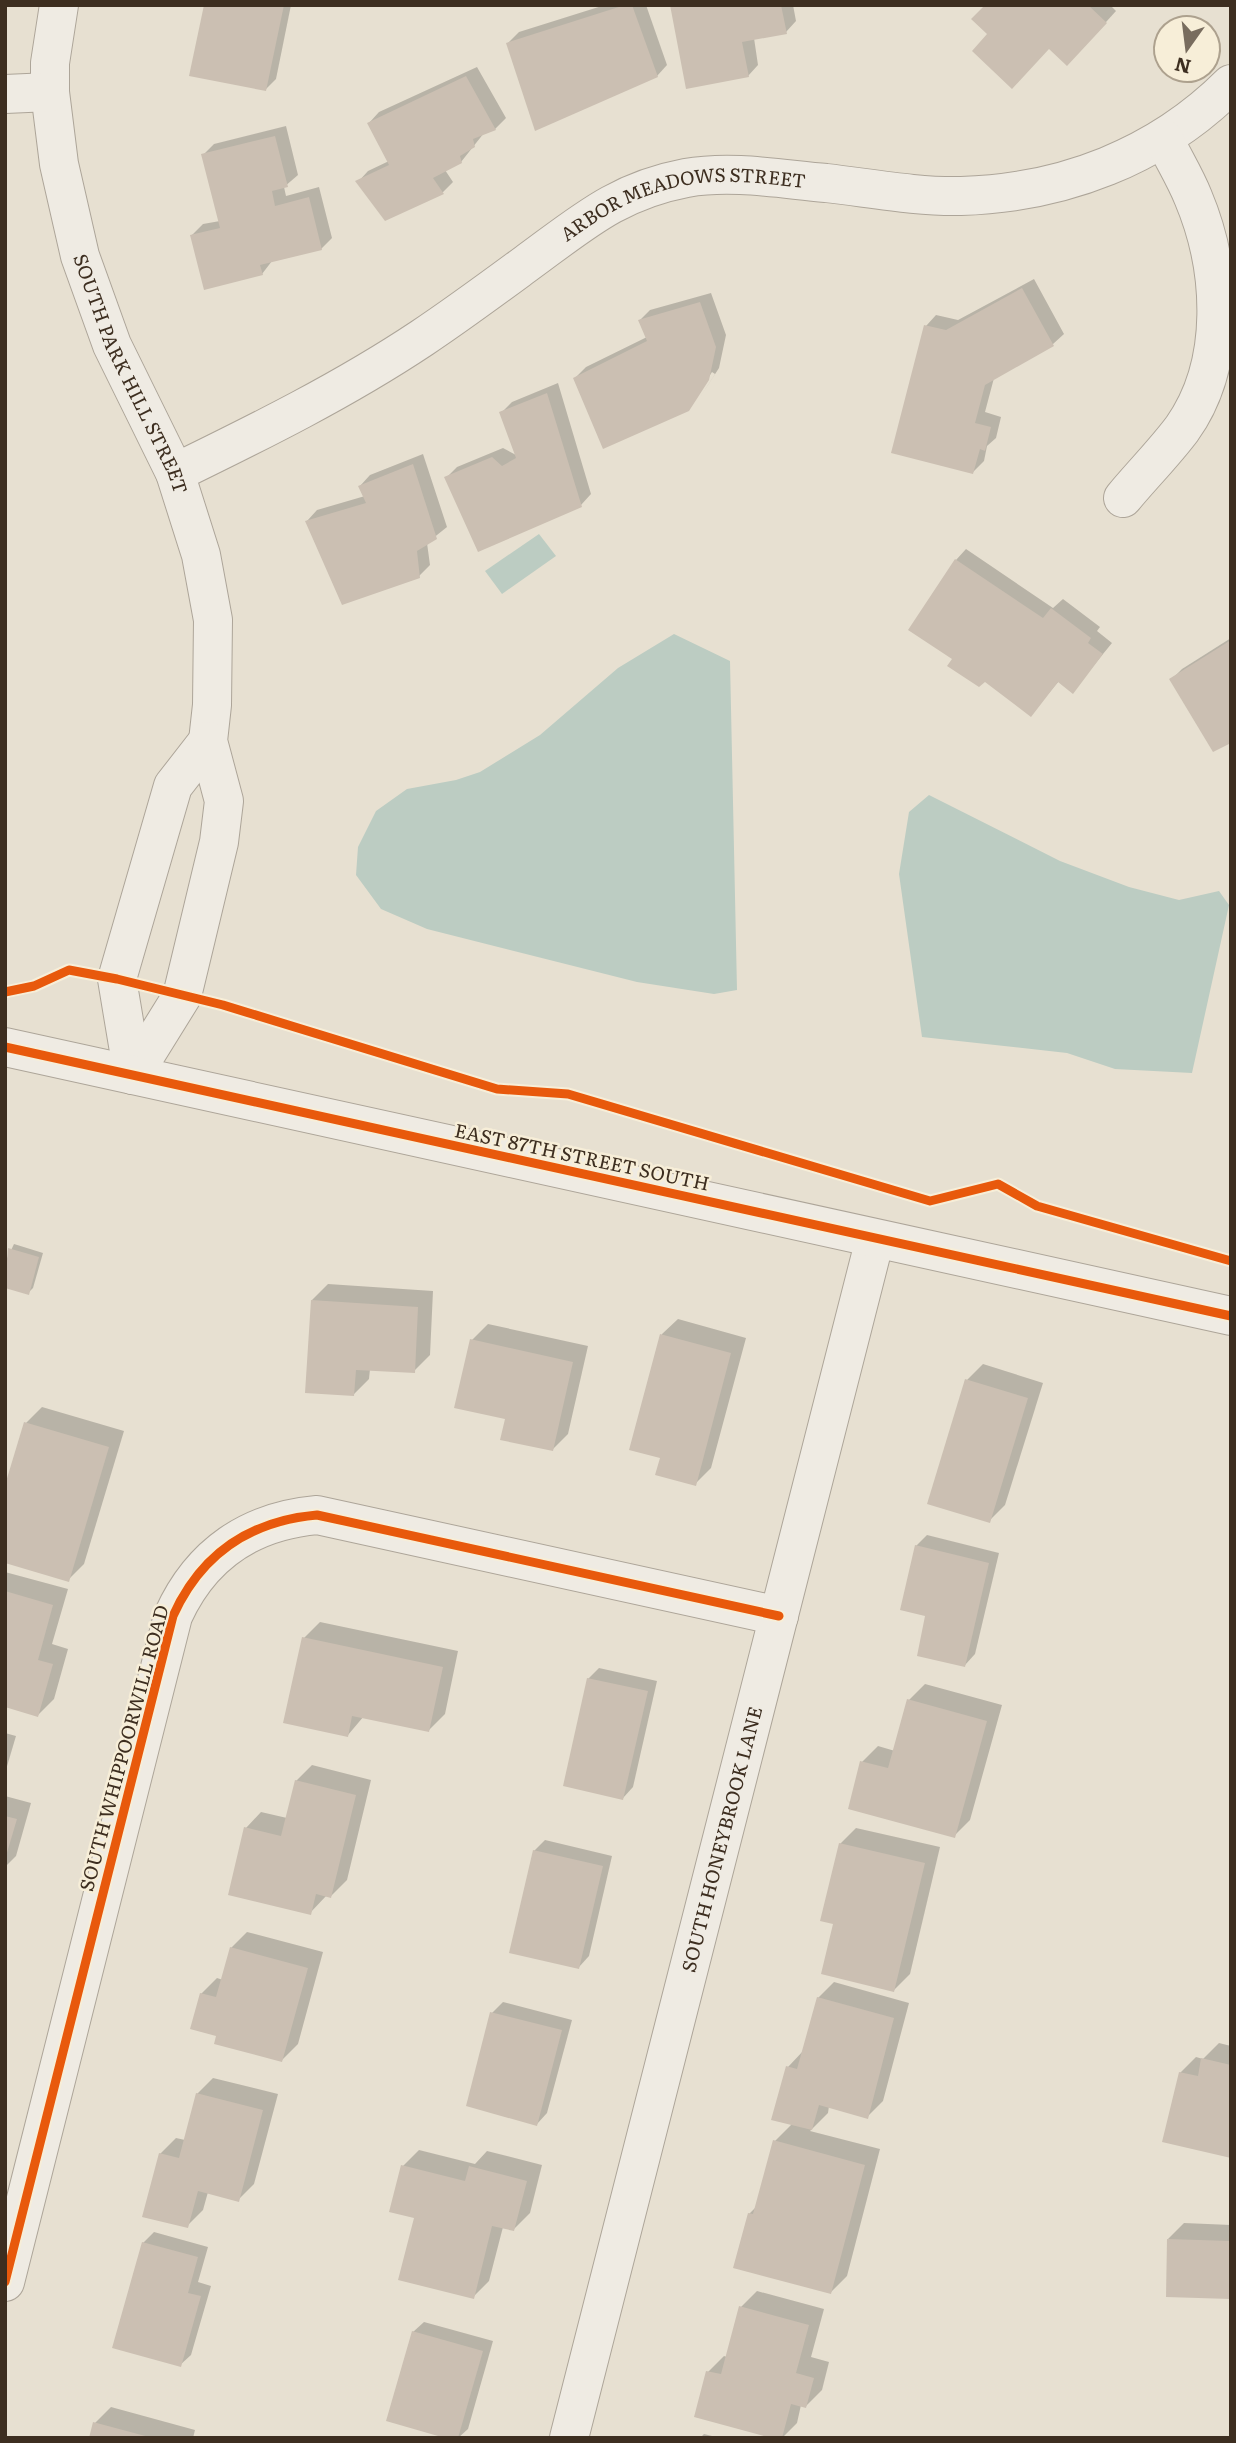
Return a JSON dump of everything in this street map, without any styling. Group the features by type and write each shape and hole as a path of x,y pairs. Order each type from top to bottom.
{"street":[{"name":"SOUTH PARK HILL STREET","path":"59,5 50,63 50,92 59,164 80,256 112,345 175,473 201,555 213,620 208,741 224,801 219,842 182,996 133,1075"},
{"name":"ARBOR MEADOWS STREET","path":"175,473 300,412 421,338 590,214 632,193 687,178 734,174 958,196 1014,192 1060,184 1114,165 1164,139 1210,105 1231,84"},
{"path":"5,94 50,92"},
{"path":"1123,498 1183,427 1213,364 1216,308 1209,252 1193,197 1164,139"},
{"path":"133,1075 117,979 173,786 208,741"},
{"name":"EAST 87TH STREET SOUTH","path":"5,1047 1152,1301 1231,1316"},
{"name":"SOUTH HONEYBROOK LANE","path":"569,2438 874,1239"},
{"name":"SOUTH WHIPPOORWILL ROAD","path":"5,2282 173,1616 183,1595 212,1557 229,1543 271,1522 317,1515 779,1616"}],"shaded area":[{"path":"539,534 556,556 502,594 485,571"},
{"path":"674,634 730,661 737,990 714,994 637,982 427,929 381,909 356,875 358,847 376,811 407,789 456,780 480,772 540,735 618,668"},
{"path":"929,795 1060,861 1129,887 1179,900 1219,891 1229,905 1192,1073 1115,1069 1067,1053 922,1037 899,874 909,812"}],"building":[{"path":"204,5 284,5 266,91 189,76"},
{"path":"632,5 658,77 535,131 506,43"},
{"path":"670,5 781,5 787,34 742,42 749,77 686,89"},
{"path":"985,5 1088,5 1107,23 1067,66 1049,49 1012,89 972,51 987,34 971,19"},
{"path":"466,76 496,130 473,139 475,147 460,156 462,163 433,178 444,194 385,221 355,181 389,165 367,123"},
{"path":"275,136 288,187 272,191 275,206 309,197 322,250 260,265 263,275 204,290 190,235 220,228 201,154"},
{"path":"1022,288 1054,346 985,385 975,423 991,427 985,451 980,449 973,474 891,453 924,325 946,330"},
{"path":"700,302 716,347 709,380 689,411 603,449 573,378 647,341 638,320"},
{"path":"547,393 582,507 478,552 444,477 492,457 502,466 516,458 499,412"},
{"path":"413,464 437,539 417,551 420,578 342,605 305,521 366,503 358,486"},
{"path":"955,559 1043,618 1051,608 1091,638 1088,643 1103,654 1073,694 1058,682 1031,717 985,682 979,687 947,666 952,659 908,630"},
{"path":"1231,640 1231,743 1213,752 1169,679"},
{"path":"8,1248 39,1257 29,1295 5,1288"},
{"path":"311,1300 418,1307 415,1373 356,1370 354,1396 305,1393"},
{"path":"660,1334 731,1353 696,1486 655,1475 660,1458 629,1450"},
{"path":"470,1339 573,1362 553,1451 500,1440 505,1419 454,1408"},
{"path":"965,1379 1028,1398 990,1523 927,1504"},
{"path":"24,1422 109,1447 69,1582 5,1563 5,1485"},
{"path":"915,1545 989,1563 965,1667 917,1656 925,1616 900,1610"},
{"path":"5,1591 53,1605 38,1660 53,1664 38,1717 5,1707"},
{"path":"302,1637 443,1667 429,1732 352,1716 348,1737 283,1723"},
{"path":"587,1678 648,1691 623,1800 563,1786"},
{"path":"907,1699 987,1721 955,1838 848,1809 860,1761 888,1768"},
{"path":"295,1780 356,1795 331,1898 316,1894 311,1915 228,1895 244,1827 281,1836"},
{"path":"5,1816 17,1819 6,1856 5,1856"},
{"path":"839,1843 925,1863 894,1992 821,1974 833,1924 820,1921"},
{"path":"533,1850 603,1866 579,1969 509,1953"},
{"path":"230,1947 308,1968 282,2062 214,2044 216,2036 190,2029 200,1993 216,1997"},
{"path":"817,1997 894,2018 868,2119 819,2105 812,2130 771,2120 786,2066 797,2069"},
{"path":"490,2012 562,2030 537,2126 466,2106"},
{"path":"1201,2058 1231,2065 1231,2158 1162,2142 1179,2072 1198,2076"},
{"path":"196,2093 263,2110 239,2202 198,2191 188,2228 142,2217 159,2153 179,2158"},
{"path":"773,2140 865,2165 831,2294 733,2268 748,2213 753,2214"},
{"path":"401,2165 465,2181 469,2166 527,2181 514,2231 492,2226 474,2299 398,2280 414,2218 389,2212"},
{"path":"1167,2239 1231,2241 1231,2299 1166,2297"},
{"path":"142,2242 198,2257 188,2293 201,2296 181,2367 112,2348"},
{"path":"739,2306 809,2325 796,2373 814,2378 806,2408 791,2404 782,2438 771,2438 694,2417 706,2371 721,2374"},
{"path":"412,2331 483,2351 458,2438 445,2438 386,2421"},
{"path":"93,2422 149,2437 149,2438 89,2438"}],"cycle path":[{"path":"5,992 34,986 69,970 117,979 223,1005 497,1089 568,1094 930,1201 998,1184 1037,1206 1231,1261"},
{"path":"5,1047 1231,1316"},
{"path":"5,2282 173,1616 184,1594 213,1558 249,1533 270,1525 317,1515 779,1616"}]}
